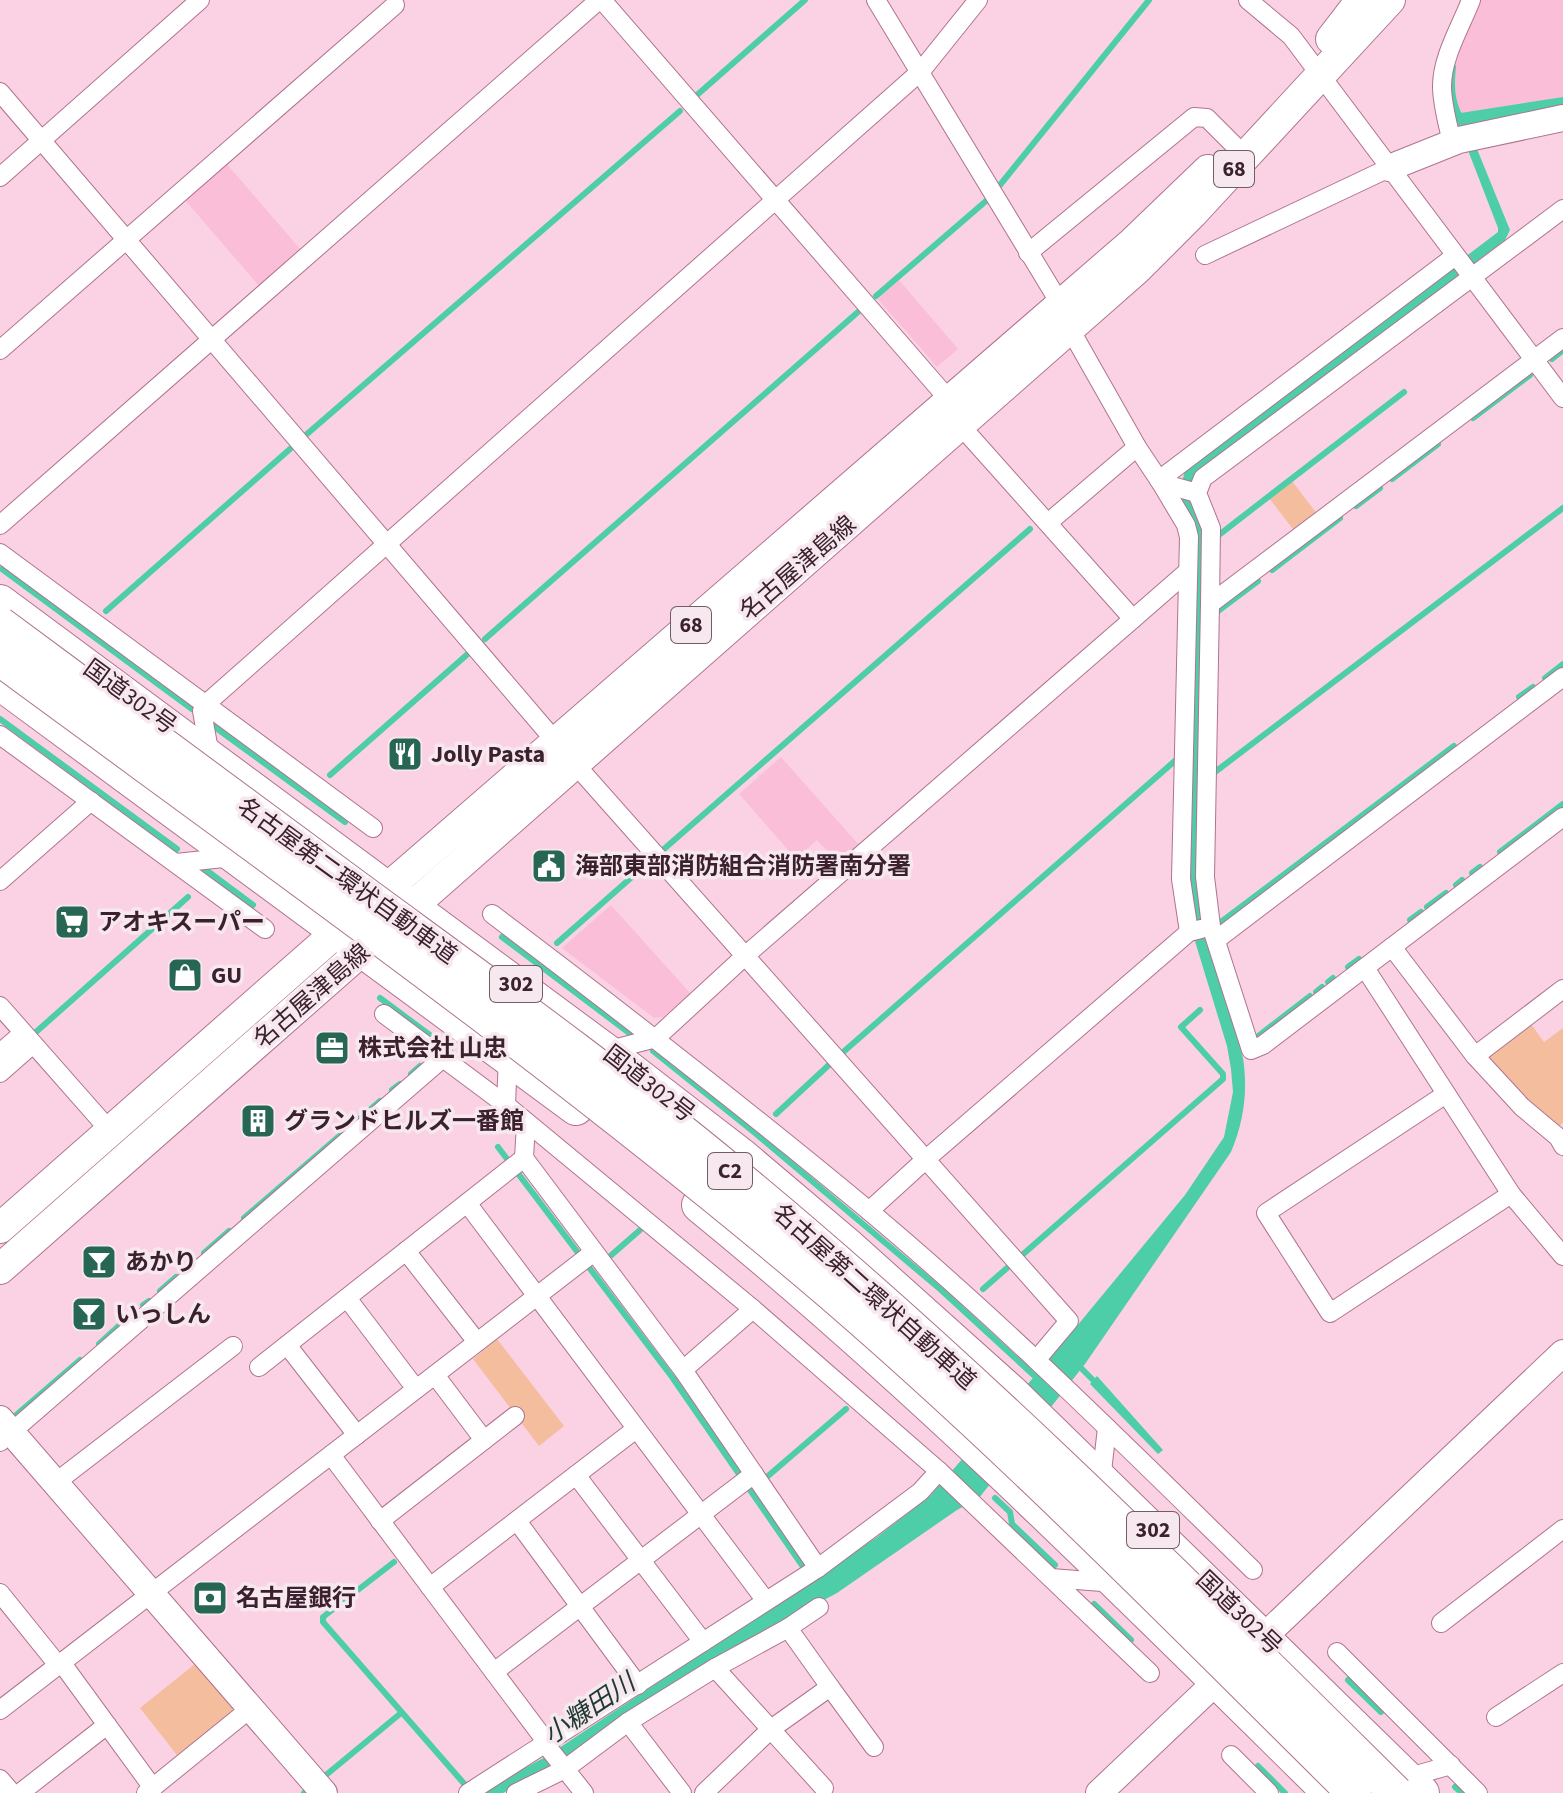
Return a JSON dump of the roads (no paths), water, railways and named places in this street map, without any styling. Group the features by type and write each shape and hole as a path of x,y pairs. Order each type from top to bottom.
{"highway":[{"name":"国道302号","path":"0,602 606,1051 742,1156 1011,1392 1263,1636 1408,1788"},
{"name":"名古屋第二環状自動車道","path":"0,624 527,1013 753,1190 887,1306 1408,1788"},
{"name":"名古屋第二環状自動車道","path":"0,659 520,1043 624,1123 811,1276 1050,1495 1354,1793"},
{"name":"302","path":"0,683 508,1056 701,1207 969,1441 1330,1793"}],"main road":[{"name":"名古屋津島線","path":"1065,317 1137,269 1192,214 1315,70 1361,0"},
{"name":"名古屋津島線","path":"0,1269 351,941 1065,317 1132,243 1390,0"},
{"name":"名古屋津島線","path":"0,1228 111,1132 351,941"}],"street":[{"path":"0,177 200,0"},
{"path":"0,525 600,0 776,200 1133,619"},
{"path":"876,0 1028,253 1137,447 1165,483 1186,525 1189,537 1181,879 1251,1050 1263,1045 1563,817"},
{"path":"210,756 202,711 206,704 921,71 978,0"},
{"path":"1248,0 1291,36 1563,398"},
{"path":"1463,140 1445,114 1442,84 1448,57 1471,0"},
{"path":"0,350 395,5"},
{"path":"0,92 566,753 1069,1321 1037,1359"},
{"path":"1028,253 1194,117 1207,118 1234,145"},
{"path":"1205,255 1389,168 1463,140 1563,118"},
{"path":"1165,483 1463,266 1563,209"},
{"path":"1203,931 1211,528 1197,493 1203,478 1463,266"},
{"path":"1210,604 1563,338"},
{"path":"1049,522 1137,447"},
{"path":"1165,483 1197,493"},
{"path":"0,553 373,828"},
{"path":"606,1051 656,1038 746,955 1188,571"},
{"path":"869,1211 925,1160 1203,931 1563,677"},
{"path":"0,735 265,929"},
{"path":"0,881 91,801"},
{"path":"176,863 237,856"},
{"path":"492,914 656,1038 869,1211 1037,1359 1253,1570"},
{"path":"1392,947 1475,1056 1522,1107 1561,1139"},
{"path":"1365,968 1511,1194 1563,1256"},
{"path":"1475,1056 1563,989"},
{"path":"0,1006 111,1132"},
{"path":"384,1014 506,1105 753,1309 942,1474 1150,1673"},
{"path":"0,1053 28,1038"},
{"path":"0,1073 28,1038"},
{"path":"506,1105 508,1056"},
{"path":"324,1793 55,1483 4,1431 443,1058"},
{"path":"1446,1094 1266,1213 1330,1313 1511,1194"},
{"path":"259,1367 516,1164 526,1124"},
{"path":"516,1164 586,1258 683,1370 746,1479 811,1572"},
{"path":"467,1203 766,1601"},
{"path":"406,1251 477,1342"},
{"path":"0,1710 586,1258"},
{"path":"347,1298 416,1389"},
{"path":"683,1370 753,1309"},
{"path":"287,1345 357,1435"},
{"path":"55,1483 233,1346"},
{"path":"1099,1793 1563,1353"},
{"path":"435,1375 484,1440"},
{"path":"380,1521 515,1416"},
{"path":"1101,1480 1107,1428"},
{"path":"430,1587 636,1429"},
{"path":"331,1455 584,1793"},
{"path":"516,1793 554,1754 638,1685 811,1572 942,1474"},
{"path":"576,1475 703,1642"},
{"path":"494,1672 746,1479"},
{"path":"517,1521 638,1685"},
{"path":"1441,1623 1563,1529"},
{"path":"1051,1578 1118,1583"},
{"path":"3,1604 60,1664 107,1725 150,1790 251,1708"},
{"path":"468,1793 628,1722 819,1607"},
{"path":"788,1628 874,1747"},
{"path":"1337,1652 1478,1793"},
{"path":"715,1668 824,1788"},
{"path":"1496,1717 1563,1673"},
{"path":"704,1793 771,1729 830,1687"},
{"path":"628,1722 682,1793"},
{"path":"20,1793 107,1725"},
{"path":"1231,1755 1269,1793"},
{"path":"1408,1788 1451,1765"},
{"path":"0,1779 12,1793"}],"waterway":[{"path":"697,95 805,0"},
{"path":"1000,185 1149,0"},
{"path":"1453,67 1452,93 1461,118"},
{"path":"307,434 680,111"},
{"path":"876,296 986,201"},
{"path":"485,639 858,312"},
{"path":"1552,359 1563,350"},
{"path":"1473,418 1530,375"},
{"path":"1220,534 1404,392"},
{"path":"1392,479 1438,444"},
{"path":"106,611 290,449"},
{"path":"1356,506 1380,488"},
{"path":"1215,772 1563,508"},
{"path":"1272,570 1340,518"},
{"path":"664,849 1030,529"},
{"path":"2,569 192,709"},
{"path":"1218,611 1258,581"},
{"path":"330,775 470,652"},
{"path":"1545,678 1563,664"},
{"path":"1519,697 1533,687"},
{"path":"0,719 177,849"},
{"path":"212,725 345,822"},
{"path":"1221,922 1454,746"},
{"path":"841,1054 1177,759"},
{"path":"1500,852 1563,804"},
{"path":"557,943 650,861"},
{"path":"202,867 253,905"},
{"path":"1472,873 1480,867"},
{"path":"1456,885 1462,880"},
{"path":"1427,907 1446,893"},
{"path":"36,1032 188,897"},
{"path":"1410,920 1421,912"},
{"path":"502,937 632,1035"},
{"path":"1348,967 1359,959"},
{"path":"1328,982 1333,978"},
{"path":"1316,992 1322,987"},
{"path":"1257,1037 1310,996"},
{"path":"380,998 450,1050"},
{"path":"1021,1256 1223,1079 1223,1074 1181,1027 1200,1010"},
{"path":"653,1051 940,1289 1040,1381"},
{"path":"776,1114 831,1063"},
{"path":"411,1074 420,1066"},
{"path":"392,1090 400,1084"},
{"path":"244,1218 380,1101"},
{"path":"498,1147 672,1377 806,1571"},
{"path":"608,1258 640,1230"},
{"path":"204,1253 229,1231"},
{"path":"184,1270 193,1262"},
{"path":"983,1289 1007,1268"},
{"path":"160,1291 176,1277"},
{"path":"143,1305 149,1301"},
{"path":"99,1344 122,1323"},
{"path":"15,1416 80,1360"},
{"path":"1076,1363 1096,1383"},
{"path":"768,1476 846,1409"},
{"path":"995,1498 1010,1512 1012,1524 1055,1565"},
{"path":"394,1562 323,1617 323,1622 467,1787"},
{"path":"1094,1604 1131,1640"},
{"path":"1348,1680 1381,1712"},
{"path":"326,1775 401,1713"},
{"path":"1258,1766 1285,1793"},
{"path":"1455,1787 1462,1793"}],"place":[{"name":"Jolly Pasta","path":"405,754"},
{"name":"海部東部消防組合消防署南分署","path":"549,866"},
{"name":"アオキスーパー","path":"72,922"},
{"name":"GU","path":"185,975"},
{"name":"株式会社 山忠","path":"332,1048"},
{"name":"グランドヒルズ一番館","path":"258,1121"},
{"name":"あかり","path":"99,1262"},
{"name":"いっしん","path":"89,1314"},
{"name":"名古屋銀行","path":"210,1598"}],"water label":[{"name":"小糠田川","path":"589,1709"}]}
